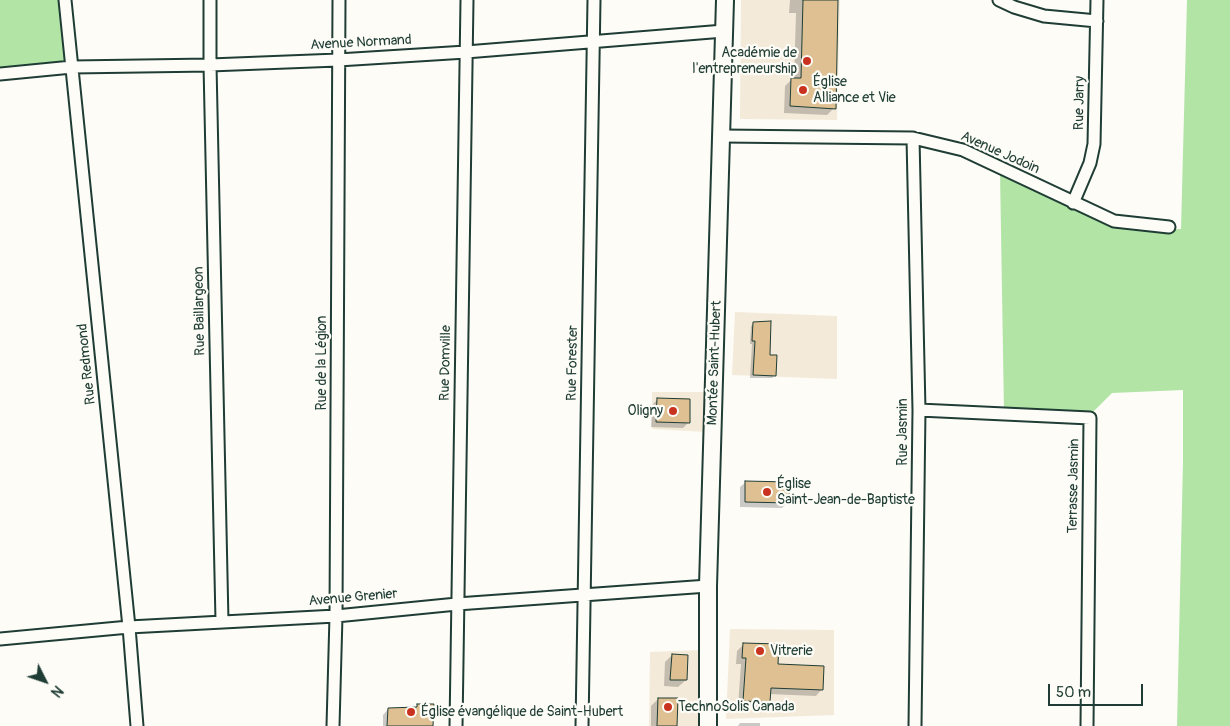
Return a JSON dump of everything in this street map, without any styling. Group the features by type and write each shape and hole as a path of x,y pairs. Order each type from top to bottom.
{"street":[{"name":"Rue Redmond","path":"65,0 129,627 137,726"},
{"name":"Rue Baillargeon","path":"210,0 222,621"},
{"name":"Rue de la Légion","path":"333,726 336,616 339,0"},
{"name":"Rue Domville","path":"456,726 467,0"},
{"name":"Rue Forester","path":"582,726 594,0"},
{"name":"Montée Saint-Hubert","path":"708,726 708,586 725,0"},
{"path":"999,0 1014,7 1044,16 1096,21"},
{"name":"Rue Jarry","path":"1073,203 1090,163 1094,144 1097,0"},
{"name":"Avenue Normand","path":"0,74 72,67 210,65 338,60 466,52 724,31"},
{"name":"Avenue Jodoin","path":"722,136 913,138 963,150 1114,221 1169,227"},
{"name":"Rue Jasmin","path":"913,138 919,410 915,726"},
{"name":"Terrasse Jasmin","path":"919,410 1090,418 1087,726"},
{"name":"Avenue Grenier","path":"0,639 129,627 336,616 457,604 708,586"}],"shaded area":[{"path":"741,0 840,0 837,120 740,119"},
{"path":"735,312 837,316 837,379 732,375"},
{"path":"652,392 710,392 706,432 652,429"},
{"path":"730,629 834,630 834,715 726,719"},
{"path":"701,650 699,726 649,726 650,652"}],"green space":[{"path":"0,0 68,0 74,71 0,80"},
{"path":"1187,0 1230,0 1230,726 1177,726 1183,390 1112,393 1089,416 1004,412 1000,171 1112,225 1145,230 1181,229"}],"building":[{"path":"803,0 838,0 836,109 790,106 791,78 801,78"},
{"path":"771,321 770,355 777,355 776,376 753,375 755,341 752,341 753,322"},
{"name":"Oligny","path":"657,398 690,399 690,423 656,422"},
{"name":"Église Saint-Jean-de-Baptiste","path":"745,481 789,482 789,503 745,502"},
{"path":"743,643 779,644 778,664 824,666 823,690 771,688 770,702 743,701 746,658 742,658"},
{"path":"672,654 688,655 687,680 670,680"},
{"name":"TechnoSolis Canada","path":"658,698 678,698 677,726 657,726"},
{"name":"Église évangélique de Saint-Hubert","path":"417,704 434,704 433,726 387,726 388,708 417,707"}],"place":[{"name":"Académie de l'entrepreneurship","path":"807,61"},
{"name":"Église Alliance et Vie","path":"803,90"},
{"name":"Oligny","path":"673,411"},
{"name":"Église Saint-Jean-de-Baptiste","path":"767,492"},
{"name":"Vitrerie","path":"760,651"},
{"name":"TechnoSolis Canada","path":"668,707"},
{"name":"Église évangélique de Saint-Hubert","path":"411,712"}]}
